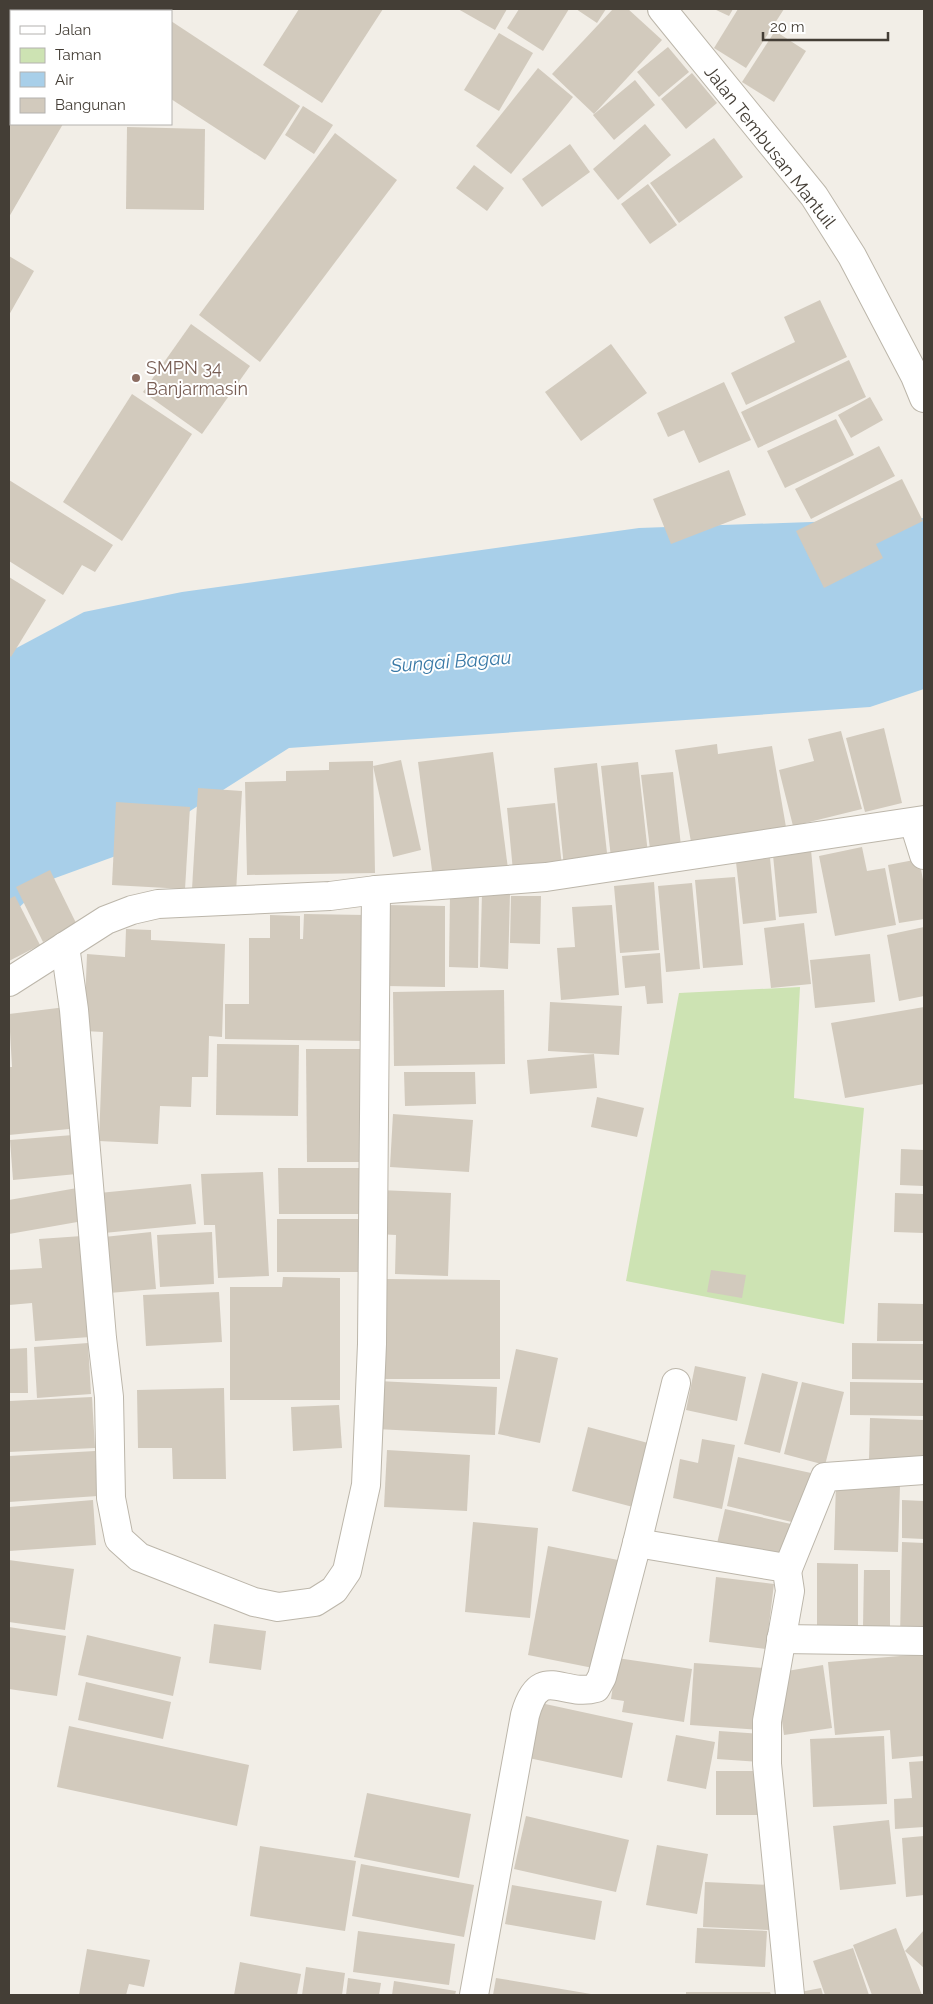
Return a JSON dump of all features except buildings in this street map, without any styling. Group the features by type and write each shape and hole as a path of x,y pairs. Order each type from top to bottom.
{"street":[{"name":"Jalan Tembusan Mantuil","path":"662,9 814,196 852,256 920,387"},
{"path":"9,982 106,920 132,910 158,904 330,896 376,890 546,877 919,822 924,855"},
{"path":"66,946 74,1010 102,1338 110,1397 111,1498 119,1539 139,1557 254,1602 278,1607 315,1602 334,1590 347,1571 366,1484 372,1344 376,890"},
{"path":"474,1995 525,1715 530,1699 538,1689 546,1685 554,1684 585,1690 596,1688 602,1677 676,1383"},
{"path":"790,1995 767,1764 767,1721 790,1591 787,1572 825,1477 924,1470"},
{"path":"637,1543 780,1567 787,1572"},
{"path":"781,1639 924,1641"}],"green space":[{"path":"800,987 794,1098 864,1108 844,1324 626,1281 679,993"}],"water":[{"name":"Sungai Bagau","path":"924,518 924,689 870,707 289,748 124,853 47,881 9,917 9,652 84,612 182,592 639,528"}],"place":[{"name":"SMPN 34 Banjarmasin","path":"136,378"}]}
